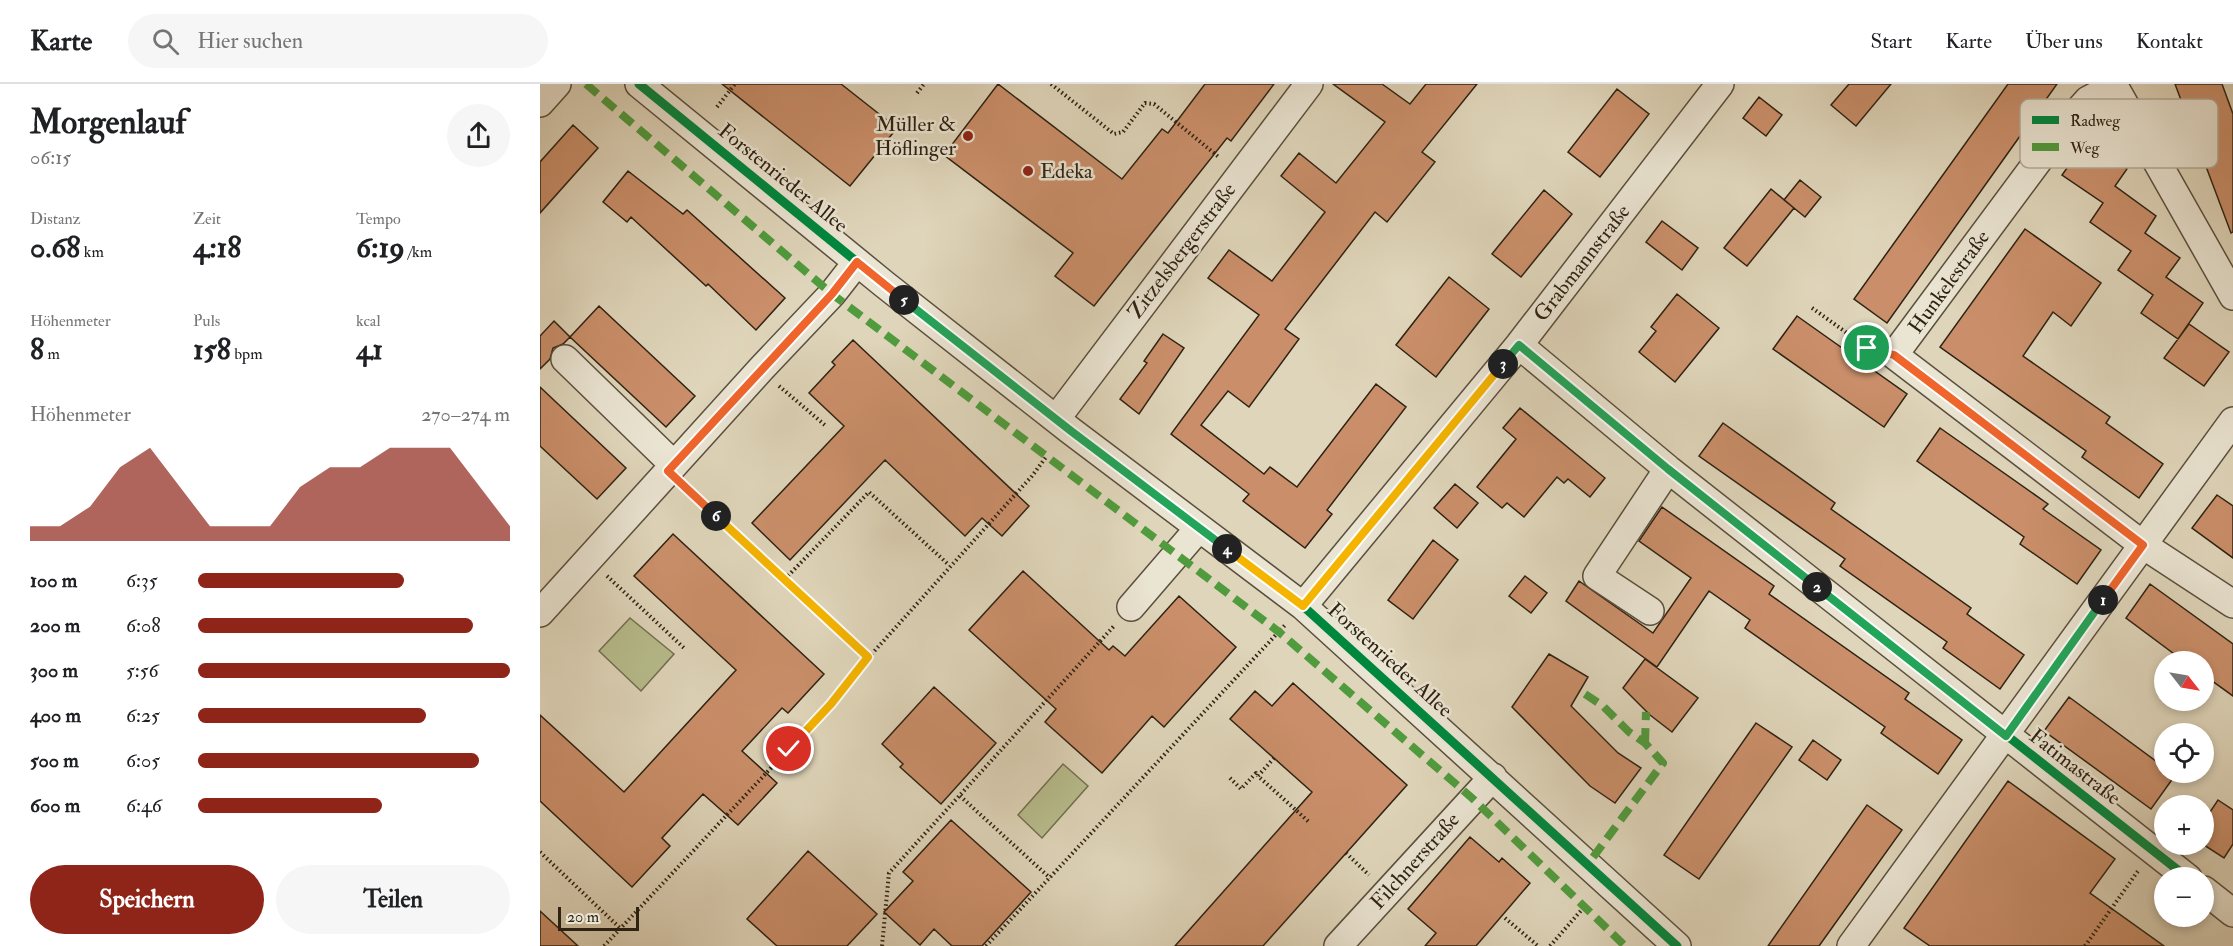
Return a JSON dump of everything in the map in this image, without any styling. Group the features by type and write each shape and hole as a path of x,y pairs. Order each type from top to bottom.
{"street":[{"path":"540,103 557,84"},
{"name":"Forstenrieder Allee","path":"639,84 857,262 1056,419 1303,606 1677,946"},
{"name":"Zitzelsbergerstraße","path":"1056,419 1309,84"},
{"name":"Grabmannstraße","path":"1303,606 1519,345 1720,84"},
{"path":"2114,85 2122,99"},
{"name":"Hunkelestraße","path":"2090,99 2114,85"},
{"name":"Hunkelestraße","path":"2033,168 1894,355 2143,545 2233,604"},
{"path":"2161,168 2233,296"},
{"path":"540,613 760,369 832,294 857,262"},
{"name":"Fatimastraße","path":"1519,345 1668,469 2174,867"},
{"path":"565,359 671,468"},
{"path":"1851,946 2233,421"},
{"path":"1650,611 1597,576 1668,469"},
{"path":"1131,607 1199,528"},
{"name":"Filchnerstraße","path":"1338,946 1493,777"},
{"path":"2214,898 2233,913"}],"path":[{"path":"717,107 735,84"},
{"path":"917,93 924,84"},
{"path":"1052,84 1114,134 1123,132 1144,103 1154,104 1240,173"},
{"path":"1812,308 1867,348 1894,355"},
{"path":"760,369 826,426"},
{"path":"604,946 831,704 868,657 1032,476 1046,457"},
{"path":"671,468 868,657"},
{"path":"785,579 869,492 950,565"},
{"path":"589,559 684,648"},
{"path":"986,946 1303,606"},
{"path":"882,946 889,873 1131,607"},
{"path":"1258,776 1274,758"},
{"path":"1230,778 1241,789 1256,773 1309,822"},
{"path":"960,796 1050,878"},
{"path":"2085,946 2153,850"},
{"path":"540,852 620,928"},
{"path":"1550,946 1584,906"},
{"path":"1505,918 1538,946"}],"green space":[{"path":"630,618 674,654 641,691 599,651"},
{"path":"1063,764 1088,786 1042,838 1018,815"}],"building":[{"path":"722,84 841,84 897,128 850,186"},
{"path":"998,84 1122,179 1162,129 1168,133 1205,84 1274,84 1231,141 1227,138 1094,306 1055,276 1073,253 944,155"},
{"path":"1333,84 1382,84 1410,104 1426,84 1477,84 1422,152 1435,162 1387,222 1375,212 1285,329 1299,339 1249,407 1228,391 1201,425 1264,474 1270,467 1297,487 1376,384 1406,407 1327,510 1332,514 1305,548 1243,501 1249,494 1171,434 1259,315 1208,278 1229,250 1272,281 1325,212 1281,176 1299,153 1336,183 1385,122"},
{"path":"1849,84 1891,84 1856,126 1831,105"},
{"path":"2008,84 2057,84 2046,99 2020,99 2020,136 1887,323 1854,299"},
{"path":"2175,84 2222,84 2233,114 2233,232 2231,233 2207,168 2218,168 2218,99 2181,99"},
{"path":"1617,89 1649,114 1600,177 1568,152"},
{"path":"1759,97 1782,115 1766,136 1743,118"},
{"path":"573,125 598,148 540,213 540,162"},
{"path":"2067,168 2127,169 2115,186 2156,216 2145,233 2180,258 2166,277 2203,303 2178,339 2141,313 2153,295 2118,270 2131,251 2090,222 2103,203 2062,175"},
{"path":"628,171 683,214 687,210 785,298 756,330 708,284 706,286 631,217 627,222 603,202"},
{"path":"1800,180 1821,197 1805,217 1784,200"},
{"path":"1771,189 1794,208 1747,266 1724,248"},
{"path":"1544,190 1572,214 1521,277 1492,254"},
{"path":"1662,221 1698,248 1682,270 1646,242"},
{"path":"2025,229 2101,283 2071,326 2053,312 2023,356 2110,417 2106,423 2163,464 2139,498 2082,457 2086,451 1940,347"},
{"path":"1449,277 1489,309 1436,377 1396,345"},
{"path":"1677,294 1719,328 1675,382 1639,352 1656,331 1651,327"},
{"path":"599,306 695,396 666,427 570,337"},
{"path":"1797,316 1907,394 1884,427 1773,349"},
{"path":"554,321 570,337 563,344 553,348 550,359 540,369 540,336"},
{"path":"2189,324 2229,352 2204,386 2164,358"},
{"path":"1163,334 1184,348 1139,414 1120,399 1147,363 1144,361"},
{"path":"853,340 1029,506 1002,536 982,518 965,536 885,460 790,560 752,523 844,426 809,393 835,365 832,362"},
{"path":"540,387 626,468 597,499 540,446"},
{"path":"1520,408 1605,478 1590,497 1568,479 1564,483 1557,477 1524,517 1507,503 1502,508 1477,487 1516,439 1503,428"},
{"path":"1723,423 1835,503 1831,509 1971,608 1967,614 2024,655 2000,689 1943,648 1947,642 1840,566 1845,559 1699,456"},
{"path":"1940,428 2048,504 2043,509 2101,550 2077,584 2020,544 2024,537 1917,461"},
{"path":"1455,484 1478,503 1457,528 1434,508"},
{"path":"2217,495 2233,506 2233,558 2192,528"},
{"path":"1662,507 1774,586 1769,594 1909,693 1905,699 1962,740 1938,774 1881,733 1885,727 1745,628 1750,620 1709,591 1657,667 1566,601 1579,581 1653,633 1691,578 1639,541"},
{"path":"673,534 824,674 788,713 782,708 742,751 777,783 738,825 703,794 662,838 670,846 632,887 540,801 540,715 624,792 736,670 634,576"},
{"path":"1433,540 1458,560 1413,619 1388,600"},
{"path":"1023,571 1109,650 1113,646 1125,656 1179,596 1236,647 1164,727 1152,716 1102,773 1045,722 1056,709 969,630"},
{"path":"1525,576 1547,593 1531,613 1509,596"},
{"path":"2150,584 2233,644 2233,696 2214,682 2214,651 2170,651 2126,618"},
{"path":"1549,654 1588,677 1571,706 1618,753 1641,768 1615,803 1590,786 1512,707"},
{"path":"1645,659 1698,698 1672,732 1650,715 1623,688"},
{"path":"1293,683 1407,785 1263,946 1175,946 1312,792 1230,719 1255,691 1272,706"},
{"path":"934,687 996,743 941,804 900,767 903,764 882,744"},
{"path":"2069,697 2154,760 2154,783 2170,783 2161,795 2154,795 2154,805 2151,809 2044,731"},
{"path":"1756,723 1792,747 1699,879 1664,855"},
{"path":"1813,740 1841,760 1827,780 1799,760"},
{"path":"2008,781 2115,859 2090,893 2164,946 1930,946 1904,928"},
{"path":"2218,800 2233,810 2233,844 2224,858 2214,852 2214,806"},
{"path":"1867,805 1902,830 1819,946 1768,946"},
{"path":"951,820 1031,892 982,946 952,946 934,929 920,945 884,912 913,881 903,872"},
{"path":"1470,837 1499,862 1502,858 1530,883 1476,946 1425,946 1436,933 1408,909"},
{"path":"808,851 877,914 847,946 777,946 747,919"},
{"path":"540,911 578,946 540,946"}],"marked path":[{"path":"586,84 832,294 1279,632 1472,798 1625,946"},
{"path":"1585,694 1603,706 1629,732 1645,743 1663,763 1588,864"},
{"path":"1645,743 1646,712"}],"cycle path":[{"path":"639,84 884,284 1071,431 1303,606 1677,946"},
{"path":"1519,345 1668,469 2174,867"}],"place":[{"name":"Müller & Höflinger","path":"968,136"},
{"name":"Edeka","path":"1028,171"}],"route":[{"path":"789,749 831,704 868,657 668,471 760,369 832,294 857,262 1071,431 1303,606 1519,345 1668,469 2006,736 2143,545 1894,355 1867,348"}]}
